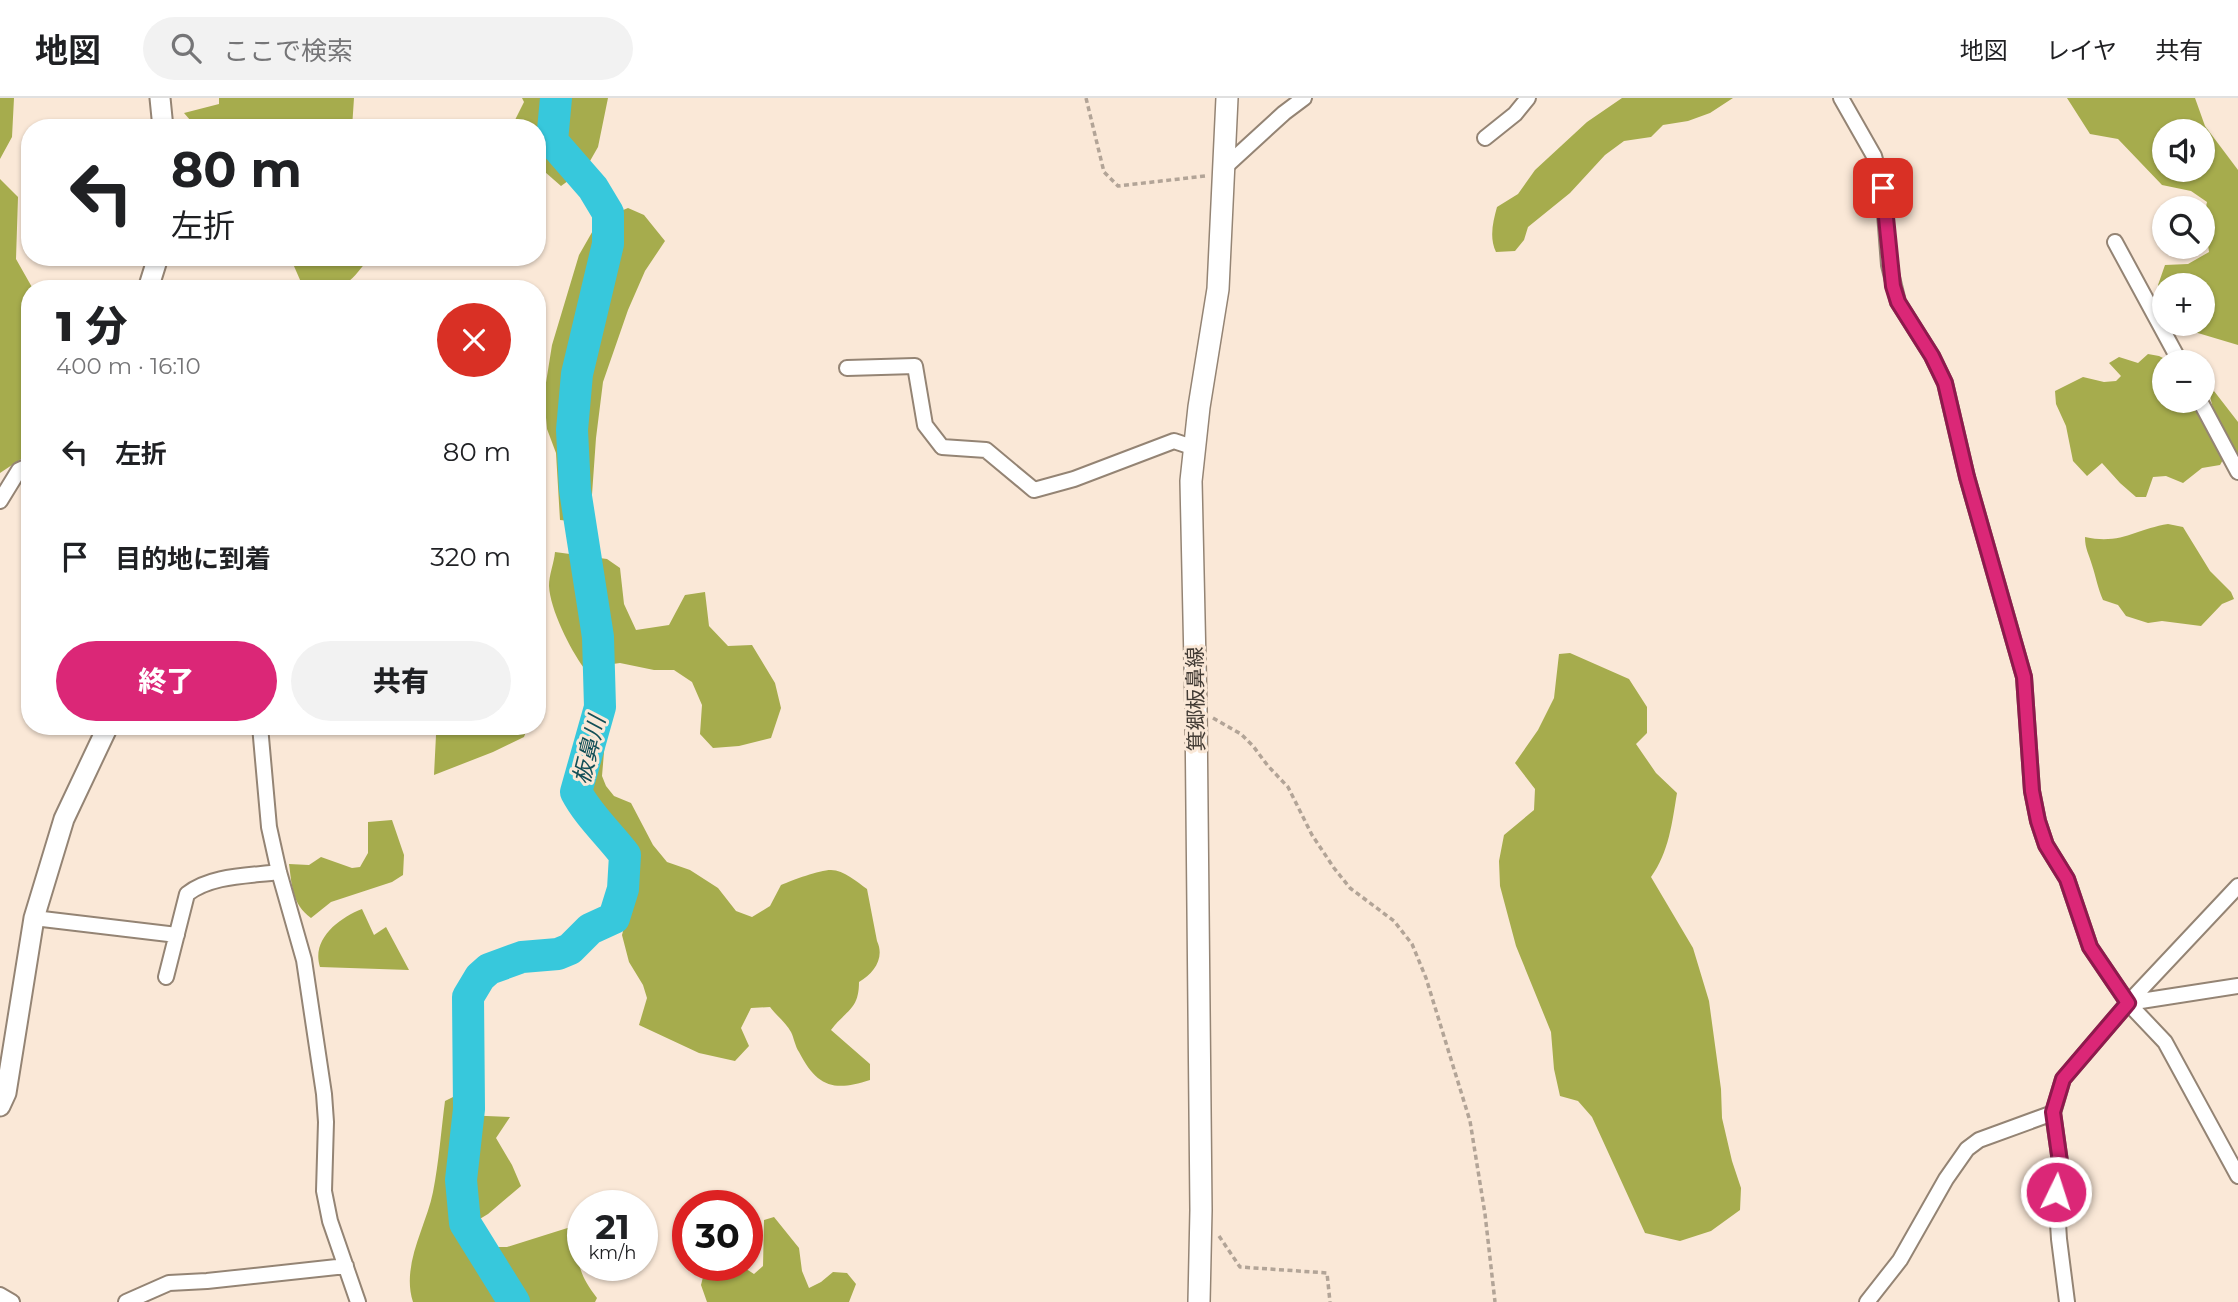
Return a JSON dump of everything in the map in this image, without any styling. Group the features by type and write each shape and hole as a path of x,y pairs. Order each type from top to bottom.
{"main road":[{"name":"箕郷板鼻線","path":"1199,1302 1196,708 1191,481 1199,407 1218,289 1227,98"}],"street":[{"path":"160,98 162,119"},
{"path":"1225,171 1284,113 1304,98"},
{"path":"1485,138 1515,114 1528,98"},
{"path":"1841,98 1874,156 1883,188 1889,265 1898,302 1932,356 1945,383 1967,477 2024,677 2032,791 2046,845 2067,879 2090,947 2128,1003 2165,1042 2238,1175"},
{"path":"2115,242 2174,350"},
{"path":"847,368 915,366 925,425 942,447 986,450 1034,490 1074,479 1174,441 1195,448"},
{"path":"2206,413 2238,472"},
{"path":"0,501 21,469"},
{"path":"0,1106 6,1093 34,918 64,819 104,735"},
{"path":"261,735 269,827 304,960 324,1094 324,1191 330,1221 358,1302"},
{"path":"166,978 187,894 198,885 279,872"},
{"path":"2067,1302 2059,1239 2056,1192 2060,1162 2053,1112 2063,1079 2128,1003 2238,886"},
{"path":"34,918 177,935"},
{"path":"2128,1003 2238,986"},
{"path":"1867,1302 1900,1260 1946,1179 1967,1149 1979,1140 2053,1112"},
{"path":"126,1302 169,1283 346,1266"},
{"path":"0,1295 12,1302"}],"path":[{"path":"1086,98 1104,172 1118,186 1225,171"},
{"path":"1196,708 1241,734 1253,746 1288,787 1312,835 1350,888 1394,921 1412,944 1426,978 1470,1121 1485,1214 1495,1302"},
{"path":"1200,1223 1216,1232 1240,1267 1327,1273 1330,1302"}],"green space":[{"path":"0,98 14,98 12,137 0,159"},
{"path":"219,98 354,98 353,119 189,119 184,113 219,104"},
{"path":"522,98 608,98 598,147 586,168 561,186 546,173 546,119 516,119 524,102"},
{"path":"1622,98 1733,98 1710,113 1688,121 1663,125 1651,137 1624,141 1605,155 1570,193 1528,227 1524,240 1515,251 1496,252 1492,235 1497,207 1518,194 1535,170 1587,122"},
{"path":"2067,98 2195,98 2202,119 2152,119 2152,175 2118,139 2090,134"},
{"path":"2215,139 2238,170 2238,345 2208,336 2215,336 2215,273 2162,273 2165,265 2188,264 2197,259 2215,259 2215,196 2198,196 2191,191 2162,185 2159,182 2215,182"},
{"path":"0,179 18,197 16,259 28,280 21,280 21,459 0,473"},
{"path":"628,208 644,215 665,241 645,271 603,382 590,523 560,520 556,453 547,429 546,382 552,345 579,255 599,220"},
{"path":"294,266 362,266 351,280 300,280"},
{"path":"2148,354 2152,355 2152,413 2200,413 2224,458 2220,465 2202,468 2183,483 2166,476 2153,477 2146,497 2136,497 2102,463 2087,476 2073,461 2066,426 2056,404 2055,391 2083,377 2104,382 2116,381 2121,376 2109,363 2119,357 2138,363"},
{"path":"2215,392 2238,422 2238,454 2215,413"},
{"path":"2168,524 2183,527 2210,571 2231,592 2234,599 2222,604 2201,626 2162,621 2148,623 2126,616 2118,605 2103,600 2100,592 2085,537 2119,538"},
{"path":"555,552 607,559 620,568 624,604 636,630 669,625 685,595 705,592 709,626 728,646 752,645 775,683 781,708 771,738 739,746 713,748 700,734 702,705 692,682 674,670 654,670 620,663 584,668 562,628 550,595 549,582"},
{"path":"1570,653 1629,679 1647,707 1647,733 1636,744 1656,773 1677,793 1666,847 1651,877 1693,948 1709,1001 1721,1089 1722,1118 1741,1188 1740,1210 1711,1231 1680,1241 1645,1233 1592,1117 1578,1101 1560,1096 1554,1069 1551,1032 1516,946 1500,886 1499,861 1504,835 1534,810 1535,789 1515,763 1538,730 1554,698 1559,654"},
{"path":"595,691 609,693 602,776 606,786 614,796 631,803 653,845 667,862 690,870 718,888 736,911 752,917 770,906 781,885 820,872 841,872 867,889 879,959 873,970 859,982 857,998 851,1009 831,1030 870,1064 870,1080 836,1086 820,1079 806,1064 789,1029 770,1007 751,1008 741,1028 749,1046 735,1061 699,1053 639,1025 647,998 643,985 629,962 622,935 637,879 639,858 589,794 584,770 587,722"},
{"path":"436,735 525,735 493,752 434,775"},
{"path":"392,820 404,855 403,875 392,882 331,902 311,918 305,913 296,901 289,864 309,865 321,857 352,868 360,867 368,853 368,822"},
{"path":"362,909 374,935 386,927 409,970 320,967 318,957 323,939 336,924"},
{"path":"459,1094 463,1115 510,1117 496,1138 521,1186 488,1214 460,1231 471,1247 507,1247 567,1228 567,1281 586,1281 597,1298 595,1302 413,1302 410,1288 412,1260 433,1192 445,1101"},
{"path":"774,1217 799,1248 802,1271 809,1288 833,1272 847,1273 856,1284 849,1302 707,1302 702,1281 763,1281 764,1220"}],"waterway":[{"name":"板鼻川","path":"514,1302 465,1223 461,1180 469,1109 468,997 480,977 489,969 522,957 558,954 570,949 590,929 614,918 623,889 625,855 576,792 600,707 598,637 575,490 572,430 577,374 608,244 608,213 593,188 552,141 556,98"}],"route":[{"path":"1883,188 1893,286 1898,302 1932,356 1945,383 1967,477 2024,677 2032,791 2038,821 2046,845 2067,879 2090,947 2128,1003 2063,1079 2053,1112 2060,1162 2056,1192"}]}
